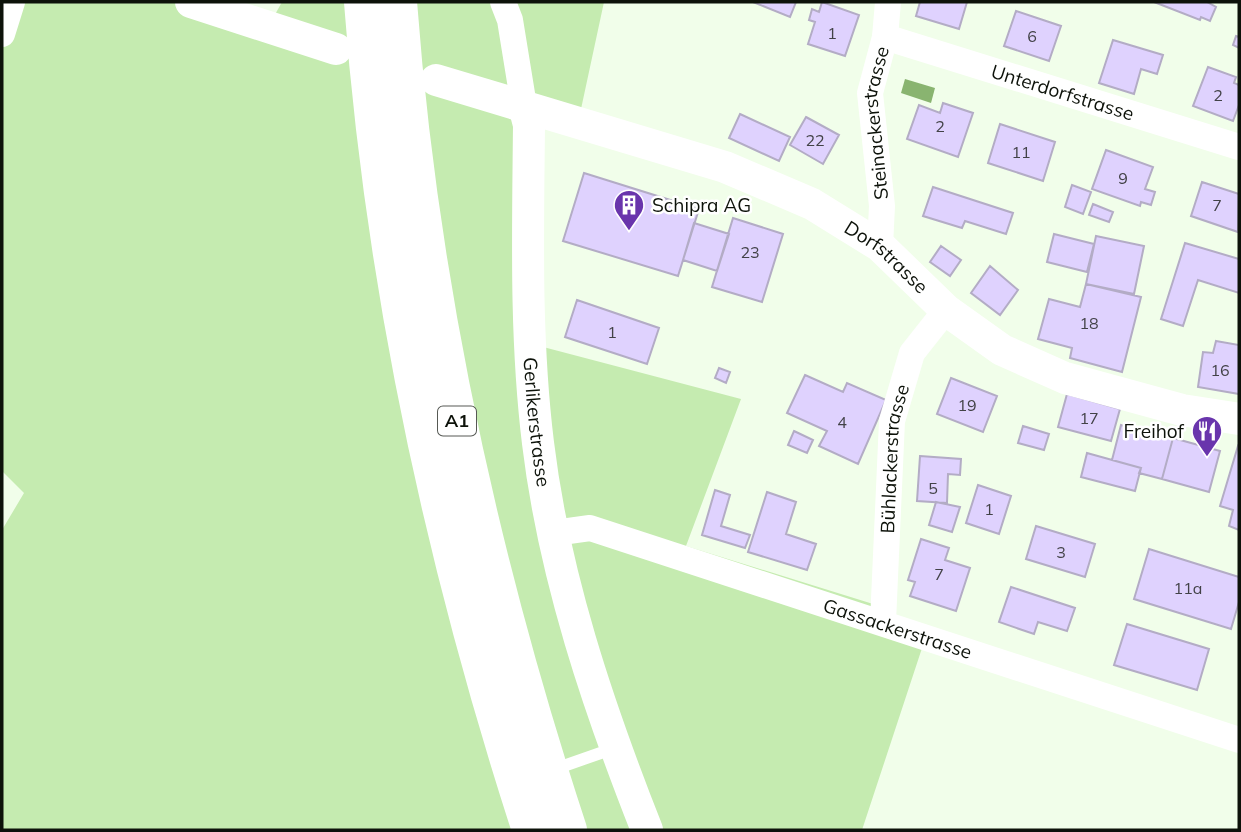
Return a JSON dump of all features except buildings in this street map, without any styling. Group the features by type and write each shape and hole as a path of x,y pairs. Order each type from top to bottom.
{"highway":[{"name":"A1","path":"363,2 383,193 420,411 474,640 531,830"},
{"name":"A1","path":"398,2 417,186 452,395 493,577 568,830"}],"street":[{"path":"2,34 12,2"},
{"path":"191,2 337,49"},
{"name":"Gerlikerstrasse","path":"503,2 510,20 529,125 528,343 538,445 554,533 573,614 615,748 647,830"},
{"name":"Steinackerstrasse","path":"880,246 882,206 870,93 885,37 888,2"},
{"name":"Unterdorfstrasse","path":"885,37 1239,147"},
{"name":"Dorfstrasse","path":"436,80 725,167 812,204 880,246 946,310 1002,350 1065,378 1182,410 1239,419"},
{"name":"Bühlackerstrasse","path":"883,622 892,421 912,353 946,310"},
{"name":"Gassackerstrasse","path":"554,533 590,528 1239,740"}],"lane":[{"path":"549,771 615,748"}],"shaded area":[{"path":"12,2 191,2 268,27 282,2 604,2 578,123 525,107 528,343 741,399 686,546 886,608 925,639 862,830 2,830 2,530 24,493 2,471 2,34"},
{"path":"905,79 935,88 931,103 901,93"}],"place":[{"name":"Schipra AG","path":"629,232"},
{"name":"Freihof","path":"1207,458"}]}
